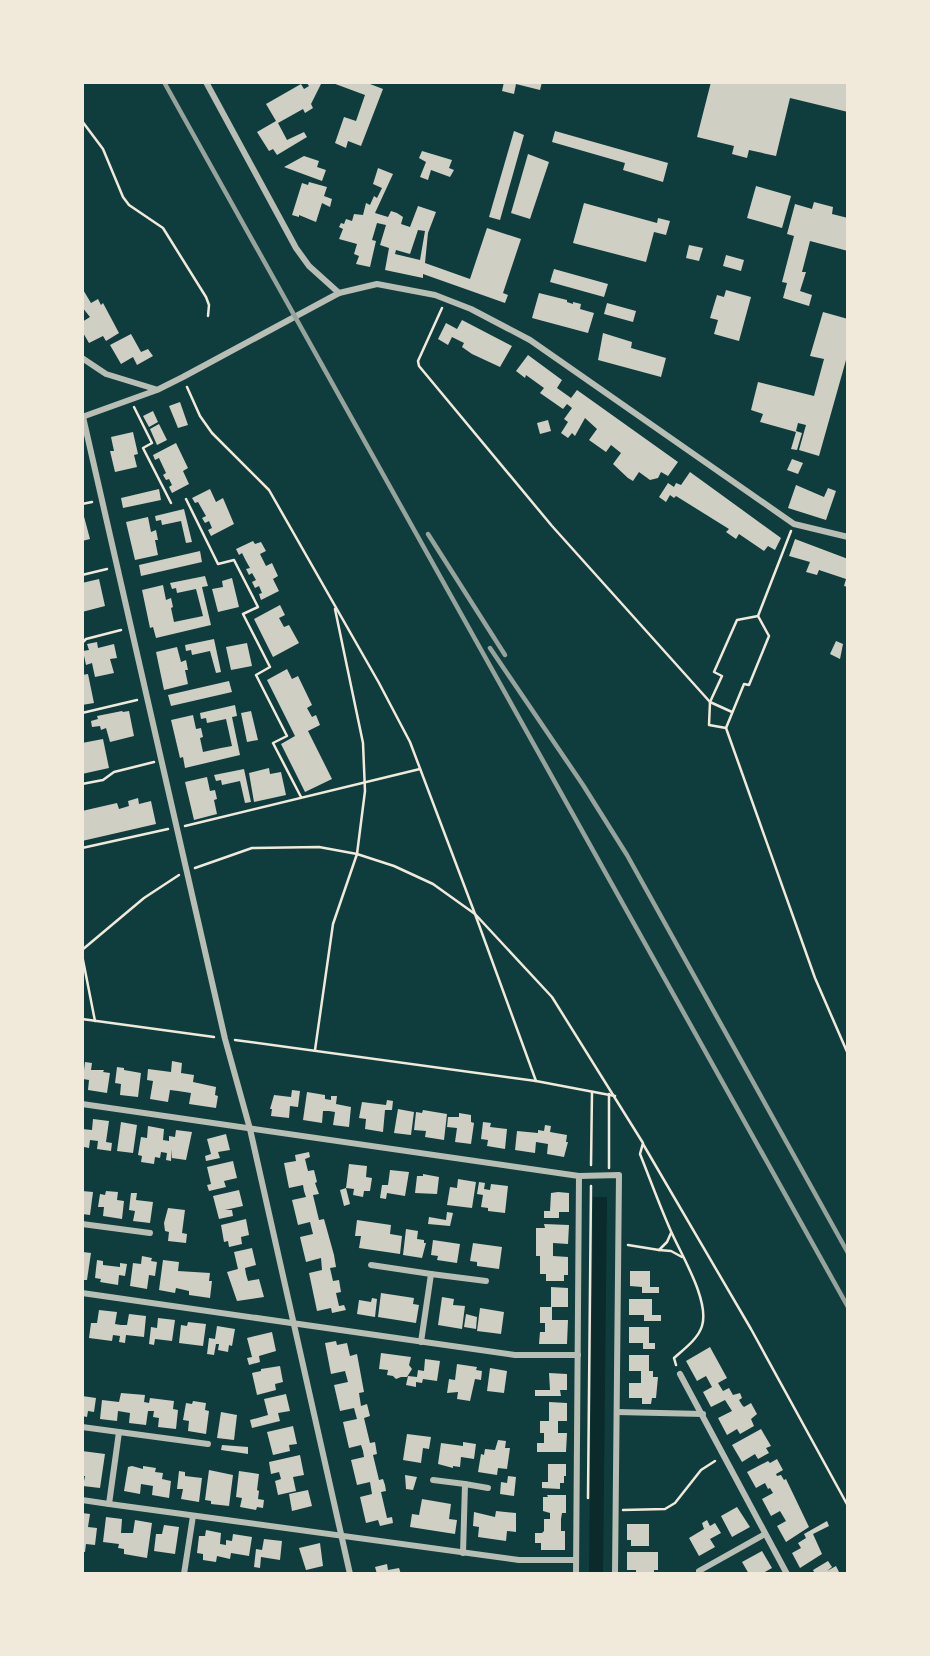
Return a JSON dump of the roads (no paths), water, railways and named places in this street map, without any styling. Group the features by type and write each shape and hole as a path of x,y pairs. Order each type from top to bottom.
{"street":[{"path":"206,82 296,248 309,266 339,293"},
{"path":"350,1574 250,1129 225,1039 83,417 157,390 339,293 377,284 446,298 530,340 794,523 848,537"},
{"path":"82,358 106,374 157,390"},
{"path":"82,1104 579,1176 619,1175 615,1574"},
{"path":"576,1574 579,1176"},
{"path":"82,1223 150,1233"},
{"path":"371,1265 486,1281"},
{"path":"421,1342 431,1274"},
{"path":"82,1293 515,1355 578,1355"},
{"path":"680,1374 787,1574"},
{"path":"617,1412 703,1415"},
{"path":"82,1426 208,1444"},
{"path":"109,1504 119,1432"},
{"path":"433,1480 488,1488"},
{"path":"463,1553 465,1484"},
{"path":"82,1500 519,1560 576,1560"},
{"path":"184,1574 193,1516"},
{"path":"699,1571 765,1534"}],"water":[{"path":"593,1197 607,1197 603,1574 589,1574"}],"railway":[{"path":"164,82 848,1307"},
{"path":"428,534 505,655"},
{"path":"490,648 627,855 848,1253"}]}
